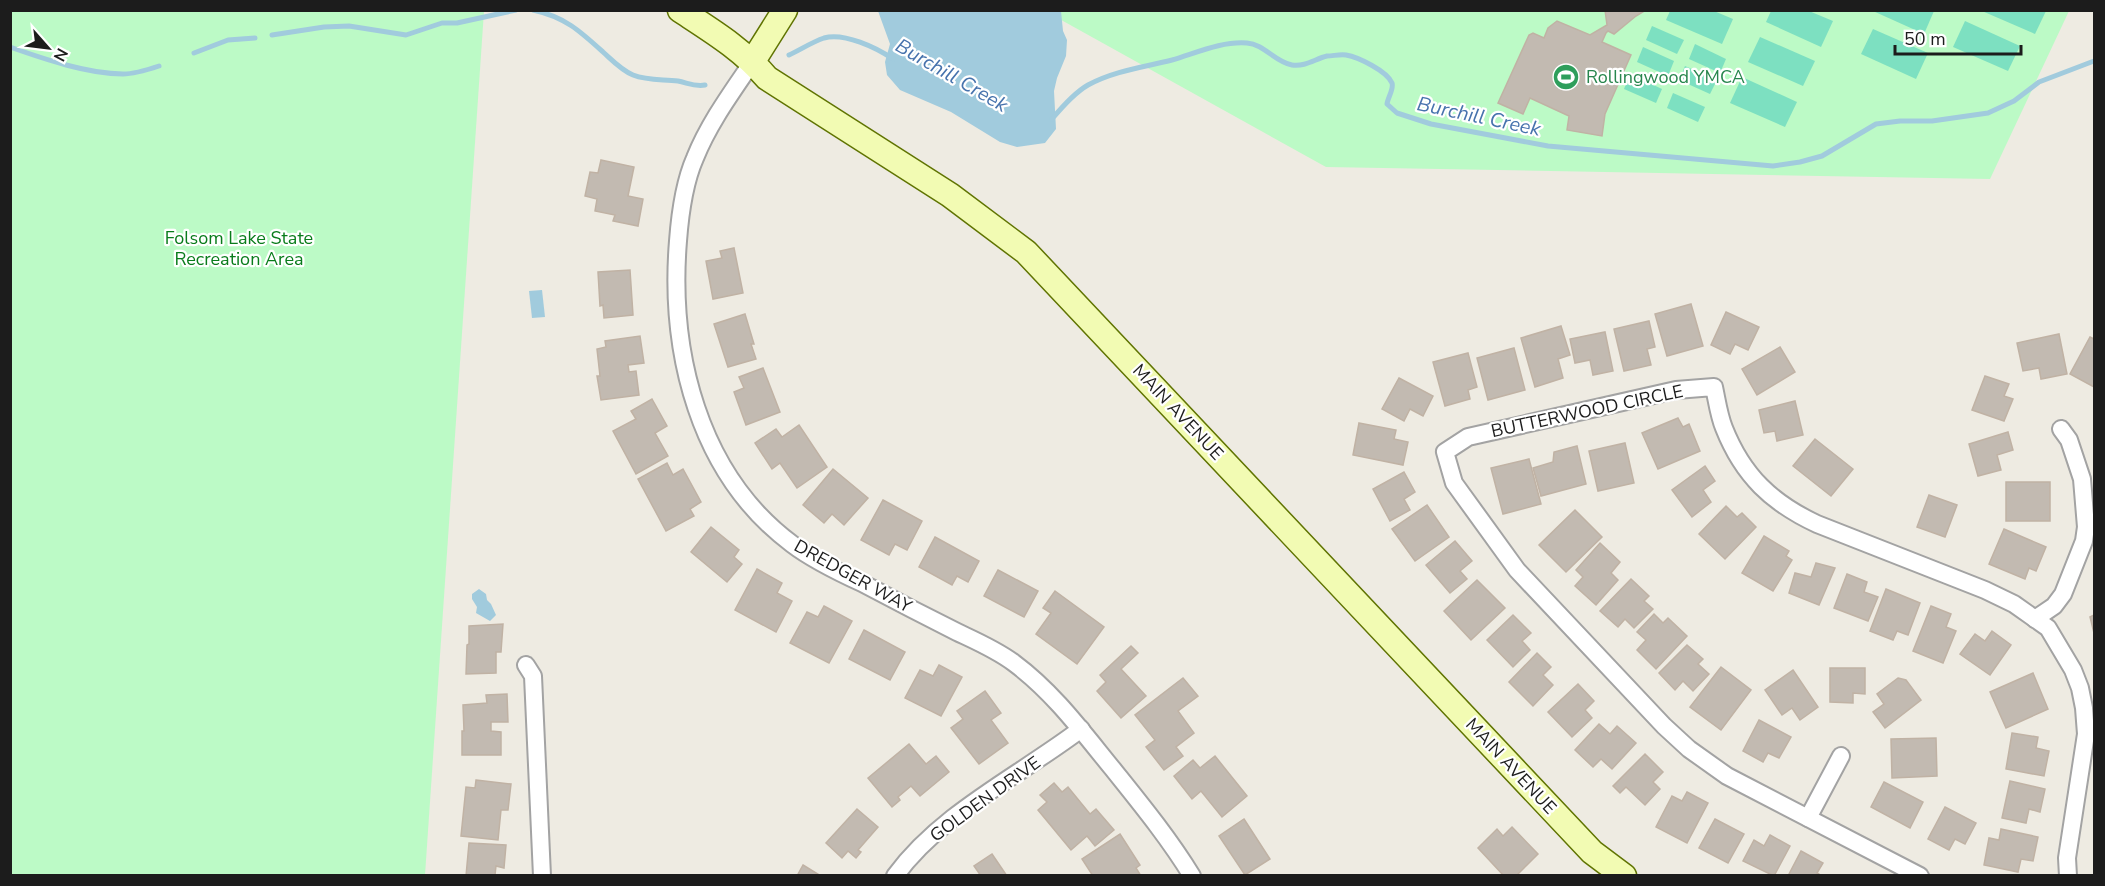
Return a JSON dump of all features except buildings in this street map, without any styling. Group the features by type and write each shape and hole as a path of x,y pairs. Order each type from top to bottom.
{"street":[{"name":"MAIN AVENUE","path":"680,10 727,40 753,61 767,78 950,195 1026,252 1592,852 1624,876"},
{"path":"753,61 785,10"},
{"name":"DREDGER WAY","path":"753,61 718,114 694,159 680,223 675,278 678,331 685,375 714,451 731,480 749,503 773,529 793,546 1011,661 1056,700 1168,838 1192,876"},
{"name":"BUTTERWOOD CIRCLE","path":"1920,876 1727,776 1689,749 1664,726 1517,570 1454,483 1444,453 1468,437 1676,390 1714,387 1724,427 1733,447 1757,483 1772,499 1817,524 1985,590 2014,604 2048,628 2080,688 2084,708 2086,734 2067,858 2068,876"},
{"path":"2035,619 2054,606 2063,594 2084,541 2086,527 2082,479 2069,440 2061,429"},
{"path":"526,665 533,676 542,876"},
{"name":"GOLDEN DRIVE","path":"895,876 921,845 946,823 1080,729"},
{"path":"1808,818 1841,756"}],"green space":[{"name":"Folsom Lake State Recreation Area","path":"10,11 484,11 425,875 11,875"},
{"path":"1045,11 2069,11 1990,179 1326,167"},
{"path":"1670,11 1714,11 1733,19 1722,44 1666,20"},
{"path":"1771,11 1809,11 1833,21 1821,47 1766,22"},
{"path":"1873,11 1934,11 1924,34"},
{"path":"1982,11 2046,11 2035,34"},
{"path":"1965,21 2020,46 2008,71 1953,47"},
{"path":"1652,26 1684,40 1677,54 1646,40"},
{"path":"1873,29 1928,53 1916,79 1861,54"},
{"path":"1760,37 1815,61 1803,86 1748,62"},
{"path":"1695,44 1726,59 1720,73 1689,59"},
{"path":"1643,47 1674,61 1668,76 1637,62"},
{"path":"1685,66 1717,80 1710,94 1679,80"},
{"path":"1630,74 1662,89 1656,103 1624,89"},
{"path":"1742,77 1797,102 1785,127 1730,103"},
{"path":"1673,93 1705,107 1698,122 1667,108"}],"water":[{"path":"878,11 1061,11 1063,31 1067,40 1066,56 1054,91 1056,129 1045,143 1017,147 1000,142 951,112 900,90 887,75 885,62 890,44"},
{"path":"542,290 545,317 532,318 529,291"},
{"path":"479,589 486,594 496,615 490,621 476,613 477,607 472,594"}],"waterway":[{"path":"272,35 324,27 349,26 406,35 442,23 457,23 516,10"},
{"path":"533,10 571,26 621,68 633,75 698,86 705,85"},
{"name":"Burchill Creek","path":"789,55 824,38 841,37 860,42 893,59"},
{"path":"194,53 228,40 255,38"},
{"name":"Burchill Creek","path":"1052,119 1078,92 1108,76 1219,46 1247,43 1259,46 1292,65 1301,65 1327,56 1341,55 1351,56 1365,62 1378,69 1392,83 1387,104 1397,113 1431,124 1548,146 1773,166 1822,156 1876,124 1932,121 1988,113 2014,101 2039,82 2094,61"},
{"name":"Burchill Creek","path":"10,47 66,65 109,73 132,73 159,66"}],"place":[{"name":"Rollingwood YMCA","path":"1566,77"}]}
